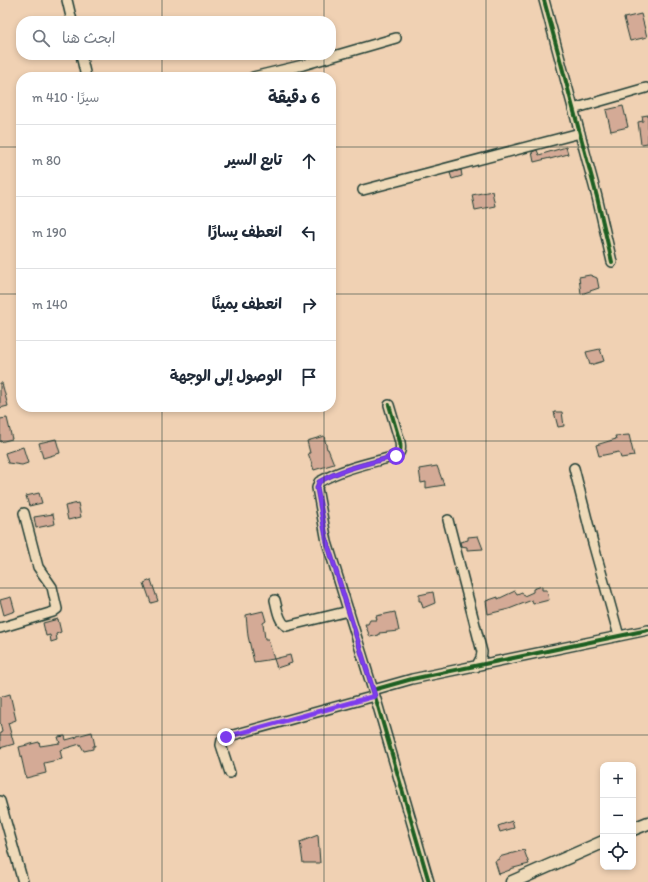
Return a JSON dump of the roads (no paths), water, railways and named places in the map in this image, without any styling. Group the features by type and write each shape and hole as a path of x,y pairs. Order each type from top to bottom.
{"main road":[{"path":"636,828 648,823"},
{"path":"512,882 600,843"}],"street":[{"path":"67,0 71,16"},
{"path":"544,0 597,198 612,262"},
{"path":"336,55 396,38"},
{"path":"82,60 85,72"},
{"path":"274,72 320,60"},
{"path":"573,109 646,88"},
{"path":"363,190 580,133"},
{"path":"389,405 400,442 400,452 396,456 353,467 328,477 319,482 317,488 327,542 410,812 429,882"},
{"path":"574,468 619,636"},
{"path":"0,628 54,612 57,609 52,587 38,567 24,513"},
{"path":"448,520 482,652 481,658 476,667"},
{"path":"275,600 282,622 287,626 348,611"},
{"path":"230,773 221,745 222,740 226,737 374,693 405,680 476,667 648,630"},
{"path":"0,800 23,882"}]}
